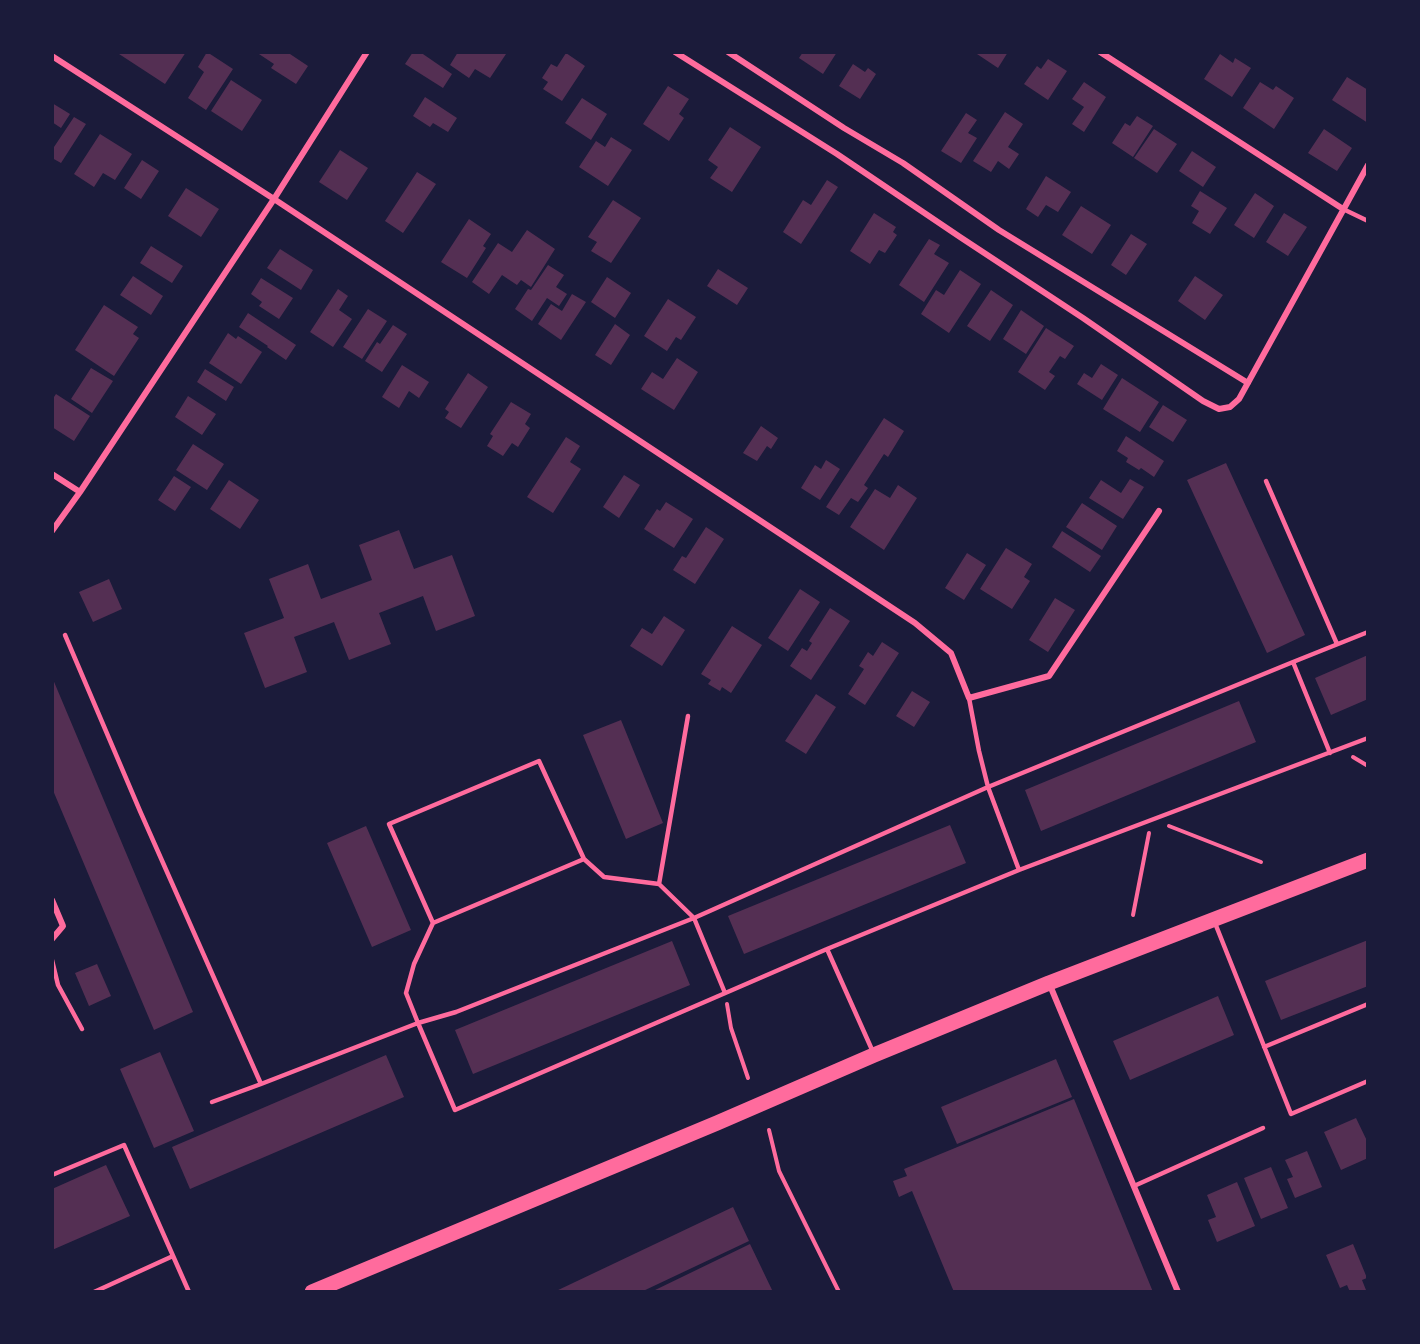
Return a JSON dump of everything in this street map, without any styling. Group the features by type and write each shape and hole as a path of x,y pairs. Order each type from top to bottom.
{"main road":[{"path":"312,1292 874,1055 1368,860"}],"street":[{"path":"52,531 274,199 368,52"},
{"path":"675,52 837,154 1203,401 1220,409 1230,407 1239,399 1368,165"},
{"path":"728,52 844,128 903,163 999,230 1248,383"},
{"path":"1100,52 1343,209"},
{"path":"52,56 274,199 915,622 951,653 969,698 1049,676 1159,511"},
{"path":"52,474 80,492"},
{"path":"52,900 63,926 52,939"},
{"path":"1049,984 1178,1292"}],"lane":[{"path":"1343,209 1368,221"},
{"path":"1266,481 1337,644"},
{"path":"212,1102 418,1023 456,1012 694,918 988,787 1368,632"},
{"path":"65,635 140,812 261,1084"},
{"path":"1293,662 1330,753"},
{"path":"969,698 988,787 1019,870"},
{"path":"659,884 688,716"},
{"path":"584,860 433,923 414,964 406,993 455,1110 827,949 1019,870 1368,738"},
{"path":"433,923 389,824 539,760 584,860 604,877 659,884 694,918 725,993"},
{"path":"1214,920 1291,1114 1368,1081"},
{"path":"827,949 874,1055"},
{"path":"52,960 58,985 82,1029"},
{"path":"1264,1047 1368,1004"},
{"path":"1134,1186 1263,1128"},
{"path":"52,1175 124,1145 189,1292"},
{"path":"94,1292 173,1256"}],"path":[{"path":"1133,915 1152,820 1261,862"},
{"path":"725,993 731,1028 748,1078"},
{"path":"769,1130 779,1171 839,1292"}],"building":[{"path":"116,52 186,52 165,84"},
{"path":"207,52 233,69 206,110 188,98 204,72 198,67"},
{"path":"256,52 287,52 308,66 296,84 271,68 274,64"},
{"path":"413,52 420,52 452,74 443,88 405,64"},
{"path":"458,52 503,52 506,54 490,78 475,69 469,78 450,65"},
{"path":"803,52 837,52 823,74 799,58"},
{"path":"974,52 1008,52 998,68"},
{"path":"566,53 585,66 562,101 543,89 548,82 542,78 551,64 557,67"},
{"path":"1220,54 1233,63 1235,58 1251,68 1232,97 1204,79"},
{"path":"1048,59 1067,71 1048,100 1024,84 1037,66 1041,69"},
{"path":"853,64 865,72 868,68 876,74 860,99 839,86"},
{"path":"1347,77 1368,90 1368,123 1332,100"},
{"path":"231,80 262,100 242,131 211,111"},
{"path":"1084,82 1106,97 1084,132 1072,124 1084,107 1072,99"},
{"path":"1260,82 1273,90 1276,86 1294,98 1274,129 1243,108"},
{"path":"668,86 689,99 679,114 684,118 669,141 643,124"},
{"path":"425,97 457,118 448,132 433,123 430,127 413,116"},
{"path":"582,98 607,114 591,140 565,123"},
{"path":"52,103 70,114 61,128 52,122"},
{"path":"1005,112 1023,124 1008,147 1019,154 1009,169 998,161 991,172 973,161"},
{"path":"966,113 977,120 968,133 977,138 961,163 941,151"},
{"path":"1137,116 1153,126 1133,157 1112,143 1125,123 1130,126"},
{"path":"74,117 86,124 61,163 52,158 52,150"},
{"path":"730,127 761,147 732,192 710,178 718,167 708,160"},
{"path":"1154,129 1177,144 1157,173 1134,158"},
{"path":"1324,129 1352,148 1337,171 1308,153"},
{"path":"100,134 132,154 115,180 103,173 94,187 74,174"},
{"path":"611,137 632,150 608,186 579,167 596,141 605,147"},
{"path":"340,150 368,168 347,200 319,182"},
{"path":"1192,151 1216,167 1203,187 1179,171"},
{"path":"142,160 159,171 141,199 124,188"},
{"path":"417,172 436,184 403,233 385,221"},
{"path":"1046,176 1071,192 1058,212 1046,205 1038,217 1026,209"},
{"path":"827,180 838,187 801,244 783,232 803,200 811,205"},
{"path":"186,188 219,209 201,237 168,216"},
{"path":"1200,191 1227,208 1210,234 1192,223 1199,211 1191,206"},
{"path":"1255,193 1274,206 1254,238 1234,225"},
{"path":"613,200 641,218 611,263 591,251 597,242 588,237"},
{"path":"1081,206 1111,225 1092,254 1062,235"},
{"path":"874,213 896,227 893,232 897,235 885,253 879,250 870,264 850,251"},
{"path":"1284,213 1307,227 1288,256 1266,242"},
{"path":"469,219 491,234 483,246 486,248 467,278 441,262"},
{"path":"527,230 555,249 531,287 521,280 517,285 502,275 489,294 472,282 498,243 512,252"},
{"path":"1131,234 1147,244 1126,275 1111,265"},
{"path":"929,239 940,245 934,254 949,263 924,302 899,285"},
{"path":"151,246 183,266 172,283 140,263"},
{"path":"280,249 313,270 301,290 267,268"},
{"path":"548,265 564,275 556,287 567,294 559,306 547,298 532,321 515,309"},
{"path":"718,269 748,288 737,305 707,286"},
{"path":"960,270 981,284 949,333 921,314 936,290 944,295"},
{"path":"133,276 163,296 151,315 120,295"},
{"path":"1195,276 1223,295 1205,320 1178,301"},
{"path":"607,277 631,293 615,318 591,302"},
{"path":"261,278 293,298 279,319 259,306 262,302 251,294"},
{"path":"338,289 348,296 339,310 352,319 333,347 310,332"},
{"path":"991,290 1013,305 990,341 967,326"},
{"path":"572,294 586,302 561,340 538,324 551,304 562,311"},
{"path":"668,299 696,317 681,340 676,337 667,351 644,336"},
{"path":"104,305 138,327 133,334 139,338 114,376 75,350"},
{"path":"368,309 387,321 362,359 343,347"},
{"path":"1021,310 1044,326 1026,354 1003,339"},
{"path":"248,313 296,345 286,360 239,327"},
{"path":"615,324 630,335 611,365 595,355"},
{"path":"393,325 407,334 382,372 365,361 377,342 380,344"},
{"path":"1046,328 1074,346 1065,359 1060,356 1049,372 1055,376 1045,390 1018,372"},
{"path":"228,333 236,339 238,336 262,352 241,384 209,363"},
{"path":"677,358 698,372 674,410 641,389 652,372 663,379"},
{"path":"1101,364 1118,375 1102,400 1077,384 1084,373 1092,378"},
{"path":"402,365 429,382 419,398 409,391 399,408 382,397"},
{"path":"91,368 113,381 92,413 71,399"},
{"path":"205,369 234,387 226,401 197,382"},
{"path":"468,373 488,387 461,428 445,418 449,412 445,409"},
{"path":"1122,378 1159,402 1140,432 1103,409"},
{"path":"56,394 90,416 74,441 52,427 52,400"},
{"path":"188,396 216,414 202,435 175,417"},
{"path":"511,402 531,414 525,424 530,428 518,447 512,443 503,456 487,446 493,436 490,434"},
{"path":"1163,405 1187,420 1173,442 1149,427"},
{"path":"884,418 904,431 888,457 884,454 864,485 868,488 858,502 851,498 839,515 826,507"},
{"path":"761,426 778,438 771,449 767,446 757,461 743,453"},
{"path":"1126,436 1164,461 1154,477 1126,462 1128,458 1117,451"},
{"path":"566,437 580,446 570,462 581,469 553,513 527,497"},
{"path":"193,444 224,464 207,490 176,470"},
{"path":"826,460 840,469 820,500 801,488 815,465 821,469"},
{"path":"1226,463 1305,635 1267,653 1187,480"},
{"path":"624,475 640,485 619,518 603,507"},
{"path":"174,476 191,487 175,511 158,500"},
{"path":"1130,479 1144,487 1123,519 1089,498 1101,480 1121,493"},
{"path":"229,480 259,500 240,529 210,509"},
{"path":"898,485 917,498 884,550 850,527 875,489 890,498"},
{"path":"666,502 693,519 674,548 644,529 657,509 660,511"},
{"path":"1082,503 1117,526 1102,550 1066,527"},
{"path":"706,527 724,539 695,584 673,570 682,556 686,558"},
{"path":"399,530 414,569 452,555 475,616 436,631 423,596 379,613 391,644 349,660 334,622 294,637 307,672 265,688 244,633 284,618 269,579 308,564 321,599 372,580 359,545"},
{"path":"1062,531 1101,556 1090,572 1052,547"},
{"path":"1006,548 1032,564 1024,577 1030,581 1012,609 980,589"},
{"path":"967,553 986,565 964,600 945,588"},
{"path":"109,579 122,609 93,622 79,592"},
{"path":"800,589 820,602 788,651 768,638"},
{"path":"1055,598 1075,610 1048,652 1029,640"},
{"path":"830,608 850,621 811,680 790,666 802,648 807,651 812,643 809,641"},
{"path":"664,616 685,630 662,666 630,646 642,628 652,634"},
{"path":"732,626 762,645 731,693 722,687 720,691 708,684 711,680 701,674"},
{"path":"882,642 899,653 865,705 848,694 864,669 859,666 868,652 873,656"},
{"path":"1368,655 1368,699 1331,715 1315,678"},
{"path":"52,677 193,1012 154,1030 52,788"},
{"path":"912,691 930,702 914,727 896,716"},
{"path":"816,694 836,707 806,754 785,741"},
{"path":"1239,701 1256,742 1041,831 1025,790"},
{"path":"621,720 663,823 626,839 583,735"},
{"path":"950,825 966,863 744,954 728,916"},
{"path":"366,826 411,930 372,947 327,843"},
{"path":"1368,940 1368,986 1281,1020 1265,981"},
{"path":"672,941 690,985 473,1074 455,1030"},
{"path":"97,964 111,996 89,1006 75,973"},
{"path":"1218,996 1234,1035 1130,1080 1113,1041"},
{"path":"160,1052 194,1131 154,1148 120,1069"},
{"path":"386,1055 404,1097 190,1189 172,1147"},
{"path":"1056,1059 1072,1097 957,1144 941,1107"},
{"path":"1074,1099 1153,1292 954,1292 912,1191 899,1197 893,1181 907,1176 904,1169"},
{"path":"1356,1118 1368,1143 1368,1158 1341,1170 1324,1132"},
{"path":"1307,1151 1322,1187 1295,1198 1287,1179 1293,1177 1285,1160"},
{"path":"106,1165 130,1216 52,1250 52,1189"},
{"path":"1271,1167 1288,1208 1261,1219 1244,1178"},
{"path":"1237,1182 1255,1226 1217,1242 1208,1220 1216,1217 1207,1195"},
{"path":"733,1207 749,1241 641,1292 554,1292"},
{"path":"750,1244 773,1292 651,1292"},
{"path":"1353,1244 1367,1278 1362,1280 1366,1290 1363,1292 1350,1292 1347,1285 1340,1288 1326,1255"}]}
